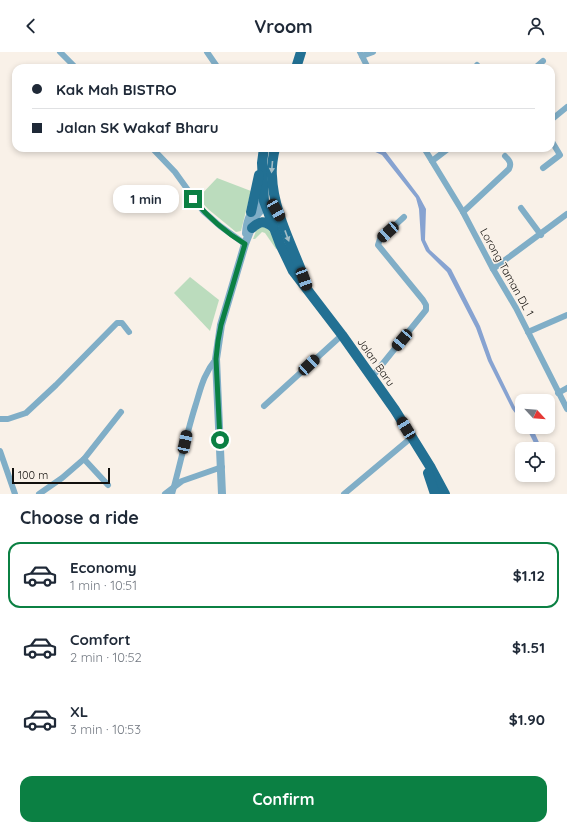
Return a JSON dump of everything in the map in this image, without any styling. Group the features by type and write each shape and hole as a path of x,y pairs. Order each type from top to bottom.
{"main road":[{"path":"297,64 301,52"},
{"name":"Jalan Baru","path":"264,152 262,164 266,203 273,227 293,271 342,334 420,451"},
{"name":"Jalan Baru","path":"274,152 272,164 272,185 281,219 308,290"},
{"path":"251,212 262,164"},
{"path":"272,185 266,203 281,219"},
{"path":"252,228 257,223 263,222 273,227"},
{"path":"420,451 435,494"},
{"path":"420,451 431,468 444,494"}],"street":[{"path":"60,52 72,64"},
{"path":"207,52 215,64"},
{"path":"366,64 361,54 373,52"},
{"path":"539,64 542,61"},
{"path":"555,117 567,107"},
{"path":"543,168 560,155 555,147"},
{"path":"156,152 175,172 203,211 220,226 245,244"},
{"name":"Lorong Taman DL 1","path":"426,152 463,212 493,270 516,308 567,409"},
{"path":"432,161 444,152"},
{"path":"463,212 509,169 510,161 505,156"},
{"path":"245,244 246,226 251,212 259,203 266,203"},
{"path":"222,494 216,359 221,325 245,244 256,216 266,203"},
{"path":"521,208 541,235"},
{"path":"493,270 567,214"},
{"path":"372,377 426,310 426,305 423,300 378,245 380,239 404,217"},
{"path":"528,332 567,315"},
{"path":"0,419 26,413 117,323 122,323 129,332"},
{"path":"264,406 342,334"},
{"path":"172,494 187,432 202,385 208,370 216,359"},
{"path":"558,393 567,388"},
{"path":"39,494 62,478 84,458 121,412"},
{"path":"344,494 412,437"},
{"path":"0,451 15,494"},
{"path":"84,458 108,485"},
{"path":"165,494 174,486 190,477 222,467"}],"green space":[{"path":"217,178 251,191 241,231 236,232 208,209 198,198"},
{"path":"262,226 270,230 279,250 276,249 265,233 262,232 255,239 253,239 256,231"},
{"path":"190,277 219,300 210,331 174,293"}],"water":[{"path":"375,152 386,152 419,196 426,209 425,240 430,250 451,269 480,326 492,360 515,407 515,413 488,361 476,328 447,272 426,251 421,240 419,209 416,198 382,155"},
{"path":"530,434 535,434 539,442 534,442"}],"route":[{"path":"193,199 203,211 220,226 245,244 221,325 218,341 216,359 220,440"}]}
